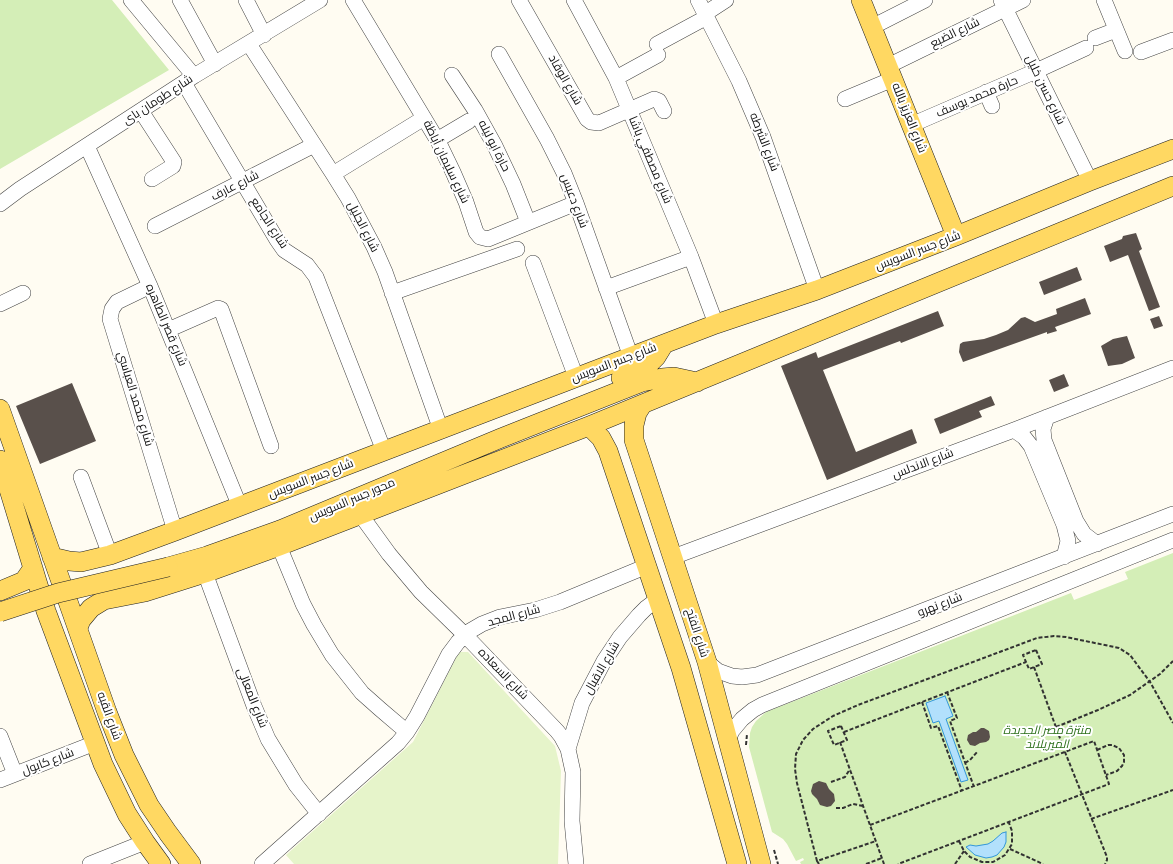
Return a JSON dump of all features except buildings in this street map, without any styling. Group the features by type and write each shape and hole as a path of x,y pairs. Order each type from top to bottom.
{"main road":[{"name":"شارع العزيز بالله","path":"861,0 956,236"},
{"name":"شارع جسر السويس","path":"52,556 69,561 81,562 110,555 175,532 631,356 716,324 817,290 1173,149"},
{"path":"78,628 85,614 91,608 104,600 145,592 278,546 589,426 1173,186"},
{"name":"محور جسر السويس","path":"0,612 58,593 167,561 268,522 638,371 656,357 664,344"},
{"name":"محور جسر السويس","path":"0,598 51,583 167,561 206,556 280,530 501,438 642,382 652,379 674,377 697,382"},
{"name":"شارع الفتح","path":"642,405 637,414 634,425 635,444 707,662 761,864"},
{"name":"شارع القبه","path":"0,409 115,734 131,770 158,819 191,864"},
{"path":"589,426 601,438 608,451 647,566 681,668 737,864"},
{"path":"608,451 621,443 635,444"},
{"name":"شارع القبه","path":"0,460 46,611 95,744 117,794 156,862"},
{"path":"110,555 100,568 100,580 105,590 120,598"},
{"path":"7,588 24,581 33,568"},
{"path":"7,588 22,594 24,604 23,610"},
{"path":"0,618 34,608 46,611"},
{"path":"681,668 707,662"}],"street":[{"path":"131,0 189,80"},
{"path":"180,0 215,64"},
{"path":"246,0 264,35"},
{"name":"شارع طومان باى","path":"0,204 20,189 189,80 264,35 305,4 320,0"},
{"name":"شارع سليمان أباظة","path":"354,0 437,140 453,172 466,202 476,232 480,237 488,239 576,203"},
{"name":"شارع الوقاد","path":"519,0 589,121 599,123 654,99 659,101 664,111"},
{"name":"شارع مصطفي باشا","path":"574,0 616,78 691,257 716,324"},
{"name":"شارع الشرطه","path":"698,0 707,15 739,81 763,137 817,290"},
{"path":"616,78 658,50 726,0"},
{"path":"872,27 926,0"},
{"name":"شارع الضبع","path":"845,99 1003,4 1023,0"},
{"path":"1104,0 1125,51"},
{"name":"شارع حسن خليل","path":"1003,4 1090,181"},
{"name":"حارة محمد يوسف","path":"911,125 989,99 1036,71 1116,30"},
{"path":"1141,52 1173,40"},
{"name":"شارع الجليل","path":"249,44 348,198 374,247 385,272 441,430"},
{"name":"شارع دعبس","path":"499,54 547,139 564,173 631,356"},
{"name":"حارة ابو ليله","path":"452,75 475,110 495,146 513,184 528,222"},
{"name":"شارع الجامع","path":"189,80 242,182 280,245 289,254 307,265 316,277 384,451"},
{"path":"141,111 174,162 173,166 152,179"},
{"path":"333,174 424,118"},
{"path":"437,140 469,121"},
{"name":"شارع عارف","path":"155,226 314,145"},
{"name":"شارع قصر الطاهره","path":"87,146 150,286 240,506"},
{"path":"392,293 517,249"},
{"path":"606,288 691,257"},
{"path":"533,263 576,377"},
{"name":"شارع محمد العباسي","path":"150,286 117,302 112,309 110,319 175,532"},
{"path":"0,304 23,293"},
{"path":"168,330 218,308 222,310 271,446"},
{"name":"شارع الاندلس","path":"673,557 1014,430 1173,368"},
{"path":"1047,417 1043,428 1044,440 1076,521 1084,534 1097,544"},
{"path":"1014,430 1024,437 1031,446 1064,526 1068,541 1064,557"},
{"path":"81,477 110,555"},
{"name":"شارع السعاده","path":"360,514 404,573 438,610 465,635 557,731 568,749 573,772 572,821 576,864"},
{"name":"شارع نهرو","path":"707,662 718,671 732,676 742,677 757,675 1043,566 1173,514"},
{"path":"1120,535 1126,538 1130,544 1128,558"},
{"path":"728,740 732,731 742,719 762,705 1173,540"},
{"path":"278,546 303,604 316,630 332,656 367,697 388,717 407,732"},
{"name":"شارع المجد","path":"262,864 392,750 407,732 417,716 446,658 465,635 476,627 488,622 560,602 647,566"},
{"path":"1043,566 1041,572 1042,578 1050,589"},
{"name":"شارع المعالى","path":"205,572 266,735 289,774 319,814"},
{"name":"شارع الاقبال","path":"568,749 582,703 604,660 620,637 636,618 658,599"},
{"path":"0,736 15,774"},
{"name":"شارع كابول","path":"0,780 95,744"},
{"path":"90,864 145,842"}],"path":[{"path":"876,841 818,863 797,782 795,762 799,747 807,734 833,716 1027,641 1044,637 1066,636 1119,648 1130,655 1150,682 1173,723"},
{"path":"1036,650 1042,664 1029,669 1026,662 1023,655 1036,650"},
{"path":"1056,726 1116,702 1150,682 1173,661"},
{"path":"844,732 1026,662"},
{"path":"1034,667 1065,752 1107,857 1105,864"},
{"path":"947,692 957,718 950,721 974,787"},
{"path":"922,702 931,728 938,726 962,791"},
{"path":"841,726 844,732 847,740 834,745 828,731 841,726"},
{"path":"746,746 748,730"},
{"path":"870,825 1094,741 1109,784 898,864"},
{"path":"840,742 884,864"},
{"path":"1096,750 1112,745 1119,748 1124,755 1124,762 1122,766 1117,771 1106,775"},
{"path":"965,763 975,756 978,751"},
{"path":"831,782 845,777 850,770"},
{"path":"1092,819 1173,790"},
{"path":"836,808 843,808 853,804 863,806"},
{"path":"959,841 964,851 976,861 988,863 1000,859 1010,849 1012,838 1009,823"},
{"path":"774,849 778,864"},
{"path":"1010,849 1043,864"},
{"path":"955,864 964,851"},
{"path":"866,864 882,858"}],"green space":[{"path":"0,0 112,0 169,70 0,169"},
{"name":"منتزة مصر الجديدة الميريلاند","path":"1173,553 1173,864 801,864 800,862 804,860 803,858 796,861 783,839 772,832 749,747 752,727 766,712 1071,593 1074,600 1128,579 1125,572"},
{"path":"459,652 468,652 555,746 561,771 558,864 294,864 286,855 413,742"}],"water":[{"path":"945,696 953,716 946,719 968,780 961,782 939,721 933,723 926,703"},
{"path":"1006,832 1006,842 1004,847 997,855 992,857 986,858 975,855 966,847 970,845 976,846 988,844 1002,833"}]}
